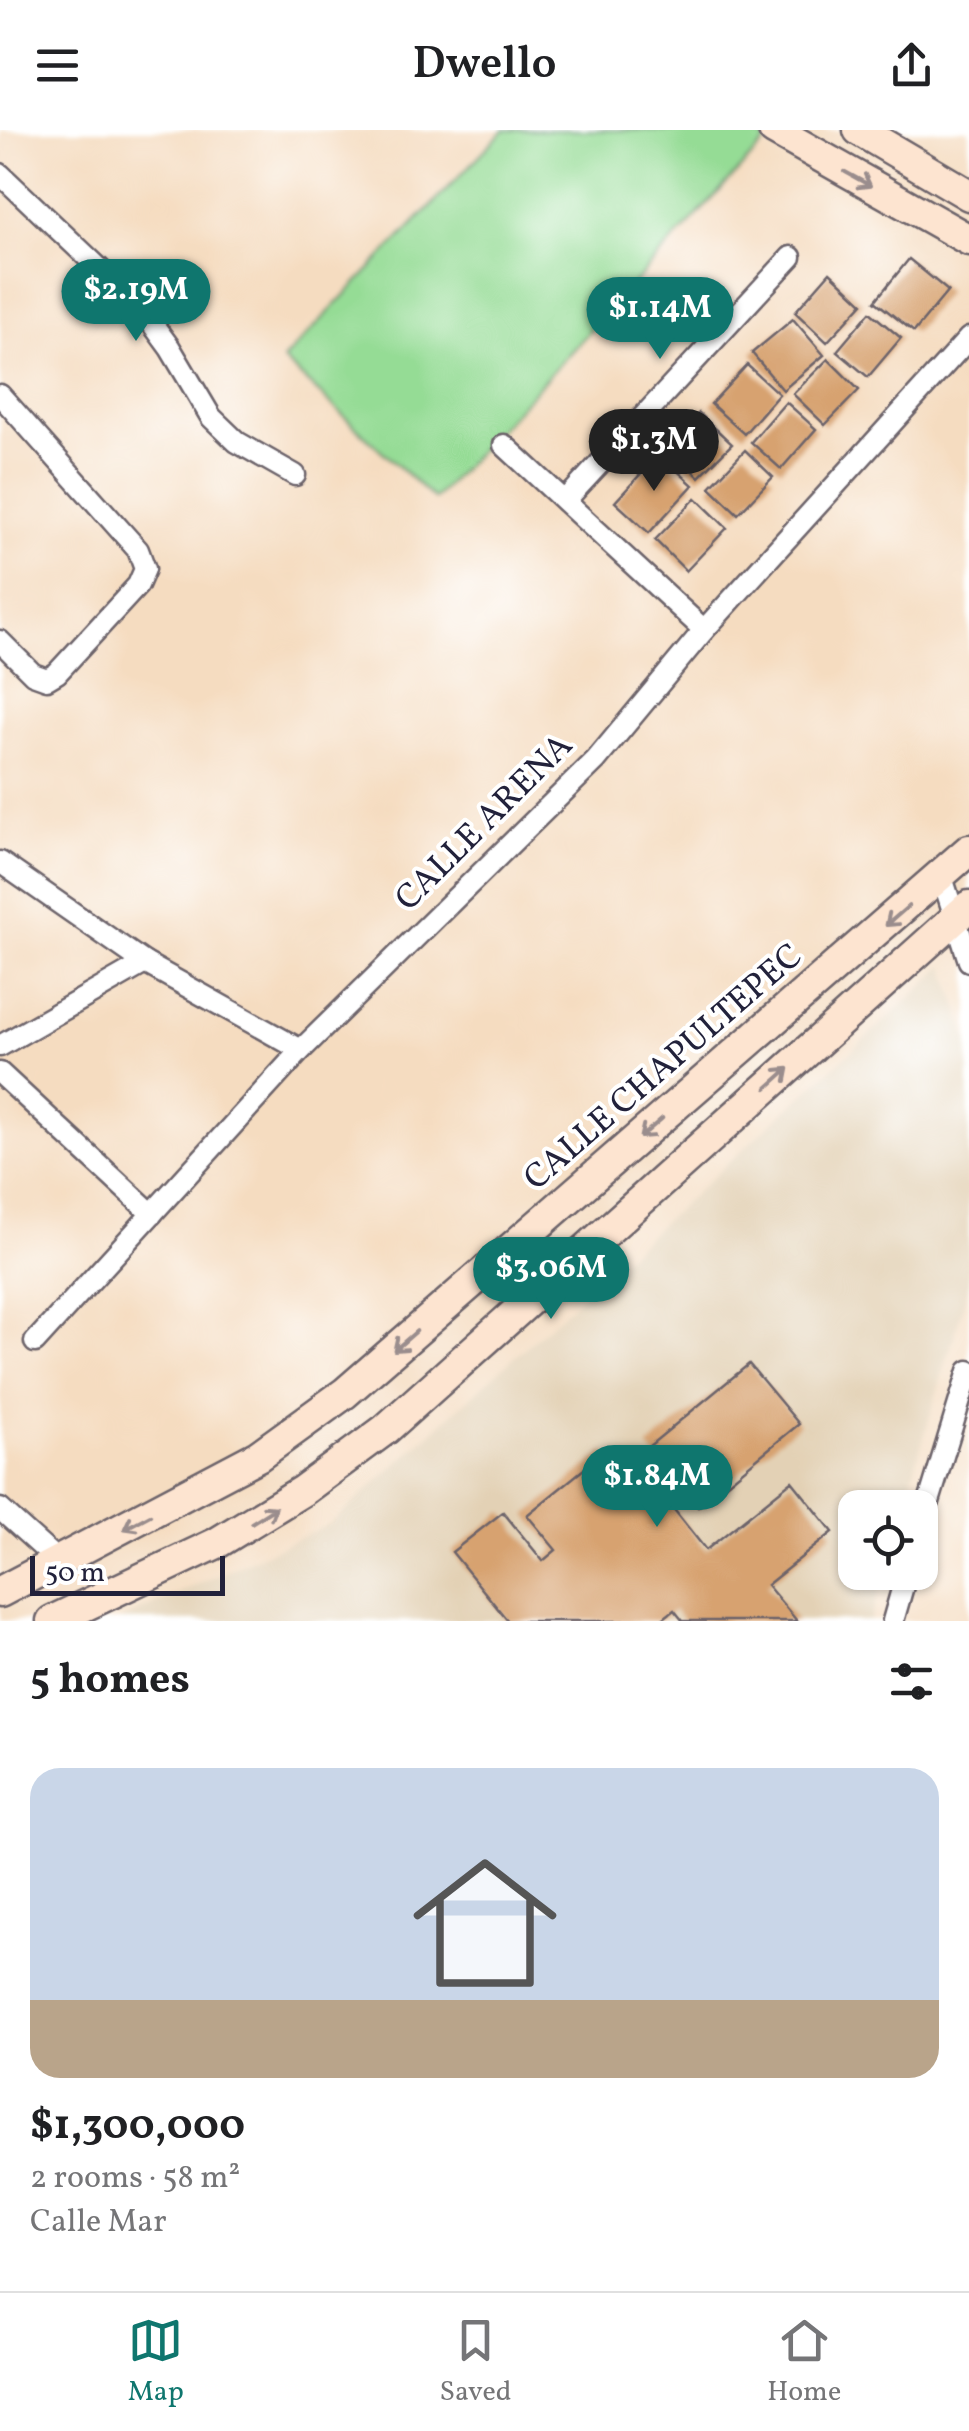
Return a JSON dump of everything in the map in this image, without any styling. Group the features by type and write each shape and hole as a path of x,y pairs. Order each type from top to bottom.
{"street":[{"path":"774,130 819,142 969,240"},
{"path":"860,130 969,196"},
{"path":"0,174 140,307 211,417 237,442 295,475"},
{"path":"565,502 791,257"},
{"name":"CALLE ARENA","path":"35,1342 300,1050 596,760 704,630 969,338"},
{"path":"0,395 138,550 145,569 138,585 57,673 47,678 33,674 0,641"},
{"path":"504,445 704,630"},
{"name":"CALLE CHAPULTEPEC","path":"0,1592 60,1564 258,1456 346,1393 969,850"},
{"path":"0,862 145,964 300,1050"},
{"path":"942,877 962,912 969,961"},
{"path":"52,1621 217,1543 302,1491 386,1430 962,912"},
{"path":"0,1046 145,964"},
{"path":"0,1073 152,1214"},
{"path":"933,1490 969,1371"},
{"path":"0,1509 60,1564"},
{"path":"892,1621 902,1590"}],"shaded area":[{"path":"945,966 969,1044 969,1285 908,1490 838,1490 838,1590 879,1590 870,1621 118,1621 332,1523"}],"green space":[{"path":"504,130 750,130 767,140 434,499 283,360"}],"building":[{"path":"909,259 948,291 914,332 875,301"},
{"path":"830,272 863,303 827,342 795,312"},
{"path":"870,312 901,338 868,377 837,351"},
{"path":"793,319 824,355 783,390 752,353"},
{"path":"828,359 859,390 825,425 793,394"},
{"path":"747,365 779,394 744,434 711,404"},
{"path":"786,402 816,429 781,469 751,442"},
{"path":"699,413 732,444 699,477 667,446"},
{"path":"745,450 773,477 738,514 710,487"},
{"path":"659,454 693,485 649,533 615,502"},
{"path":"696,498 727,528 686,571 655,540"},
{"path":"749,1364 799,1424 698,1507 679,1485 664,1497 706,1550 792,1481 833,1532 767,1585 797,1621 683,1621 674,1610 660,1621 508,1621 452,1552 503,1512 543,1561 556,1550 527,1515 605,1452 637,1492 666,1469 648,1447"}]}
